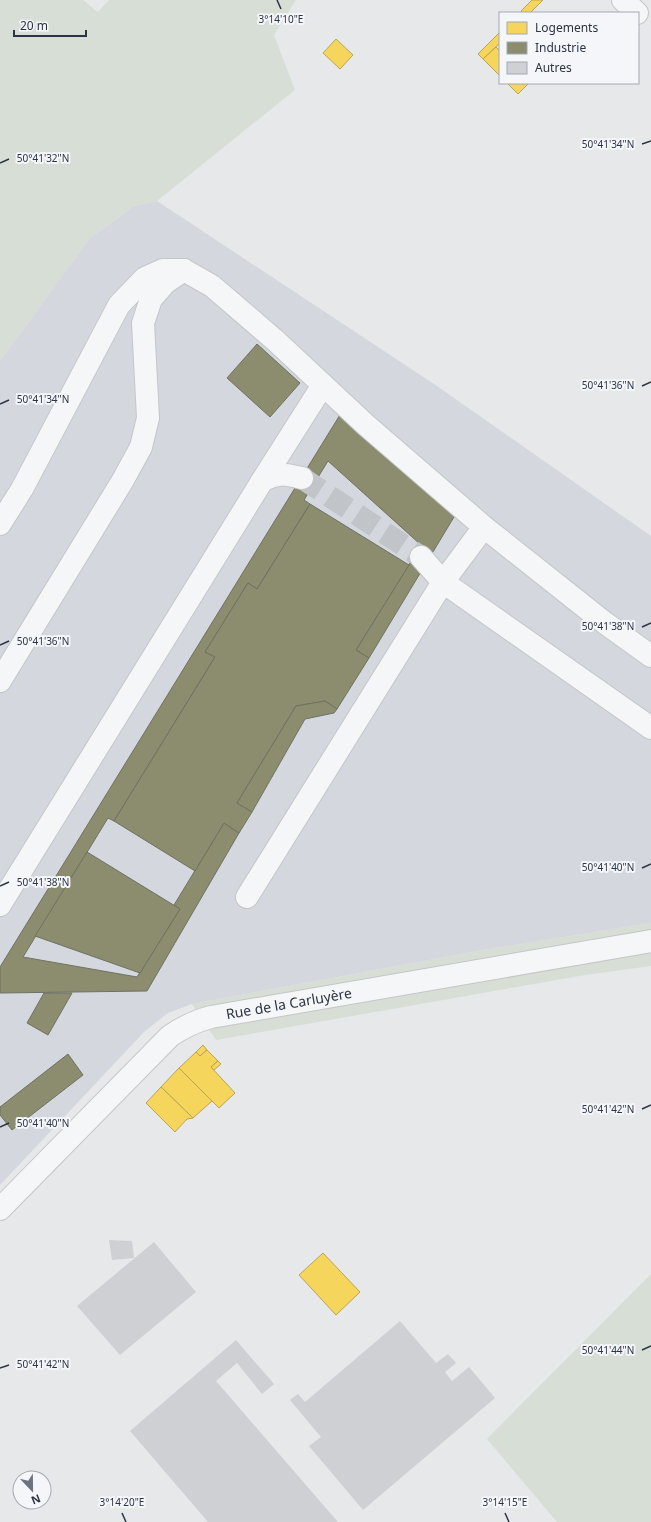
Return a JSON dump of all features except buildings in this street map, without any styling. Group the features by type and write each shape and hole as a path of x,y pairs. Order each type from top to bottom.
{"street":[{"path":"623,0 637,12"},
{"path":"639,14 651,25"},
{"path":"0,524 26,482 119,305 145,278 164,270 184,270 212,286 276,341 366,425 484,527 604,623 651,656"},
{"path":"0,681 123,480 141,447 148,418 143,323 151,299 165,283 184,270"},
{"path":"0,905 322,385"},
{"path":"262,480 272,475 286,474 302,478"},
{"path":"246,897 443,582 484,527"},
{"path":"421,557 443,582 651,728"},
{"name":"Rue de la Carluyère","path":"0,1209 170,1036 195,1022 211,1017 651,941"}],"shaded area":[{"path":"0,0 83,0 98,12 109,0 296,0 274,35 295,90 157,201 134,206 90,238 0,361"},
{"path":"157,201 437,386 651,536 651,923 483,950 192,1004 168,1013 145,1031 0,1185 0,361 90,238 134,206"},
{"path":"651,923 651,966 585,975 216,1040 192,1004 483,950"},
{"path":"651,1274 651,1522 557,1522 487,1439"}],"tunnel":[{"path":"302,478 421,557"}]}
